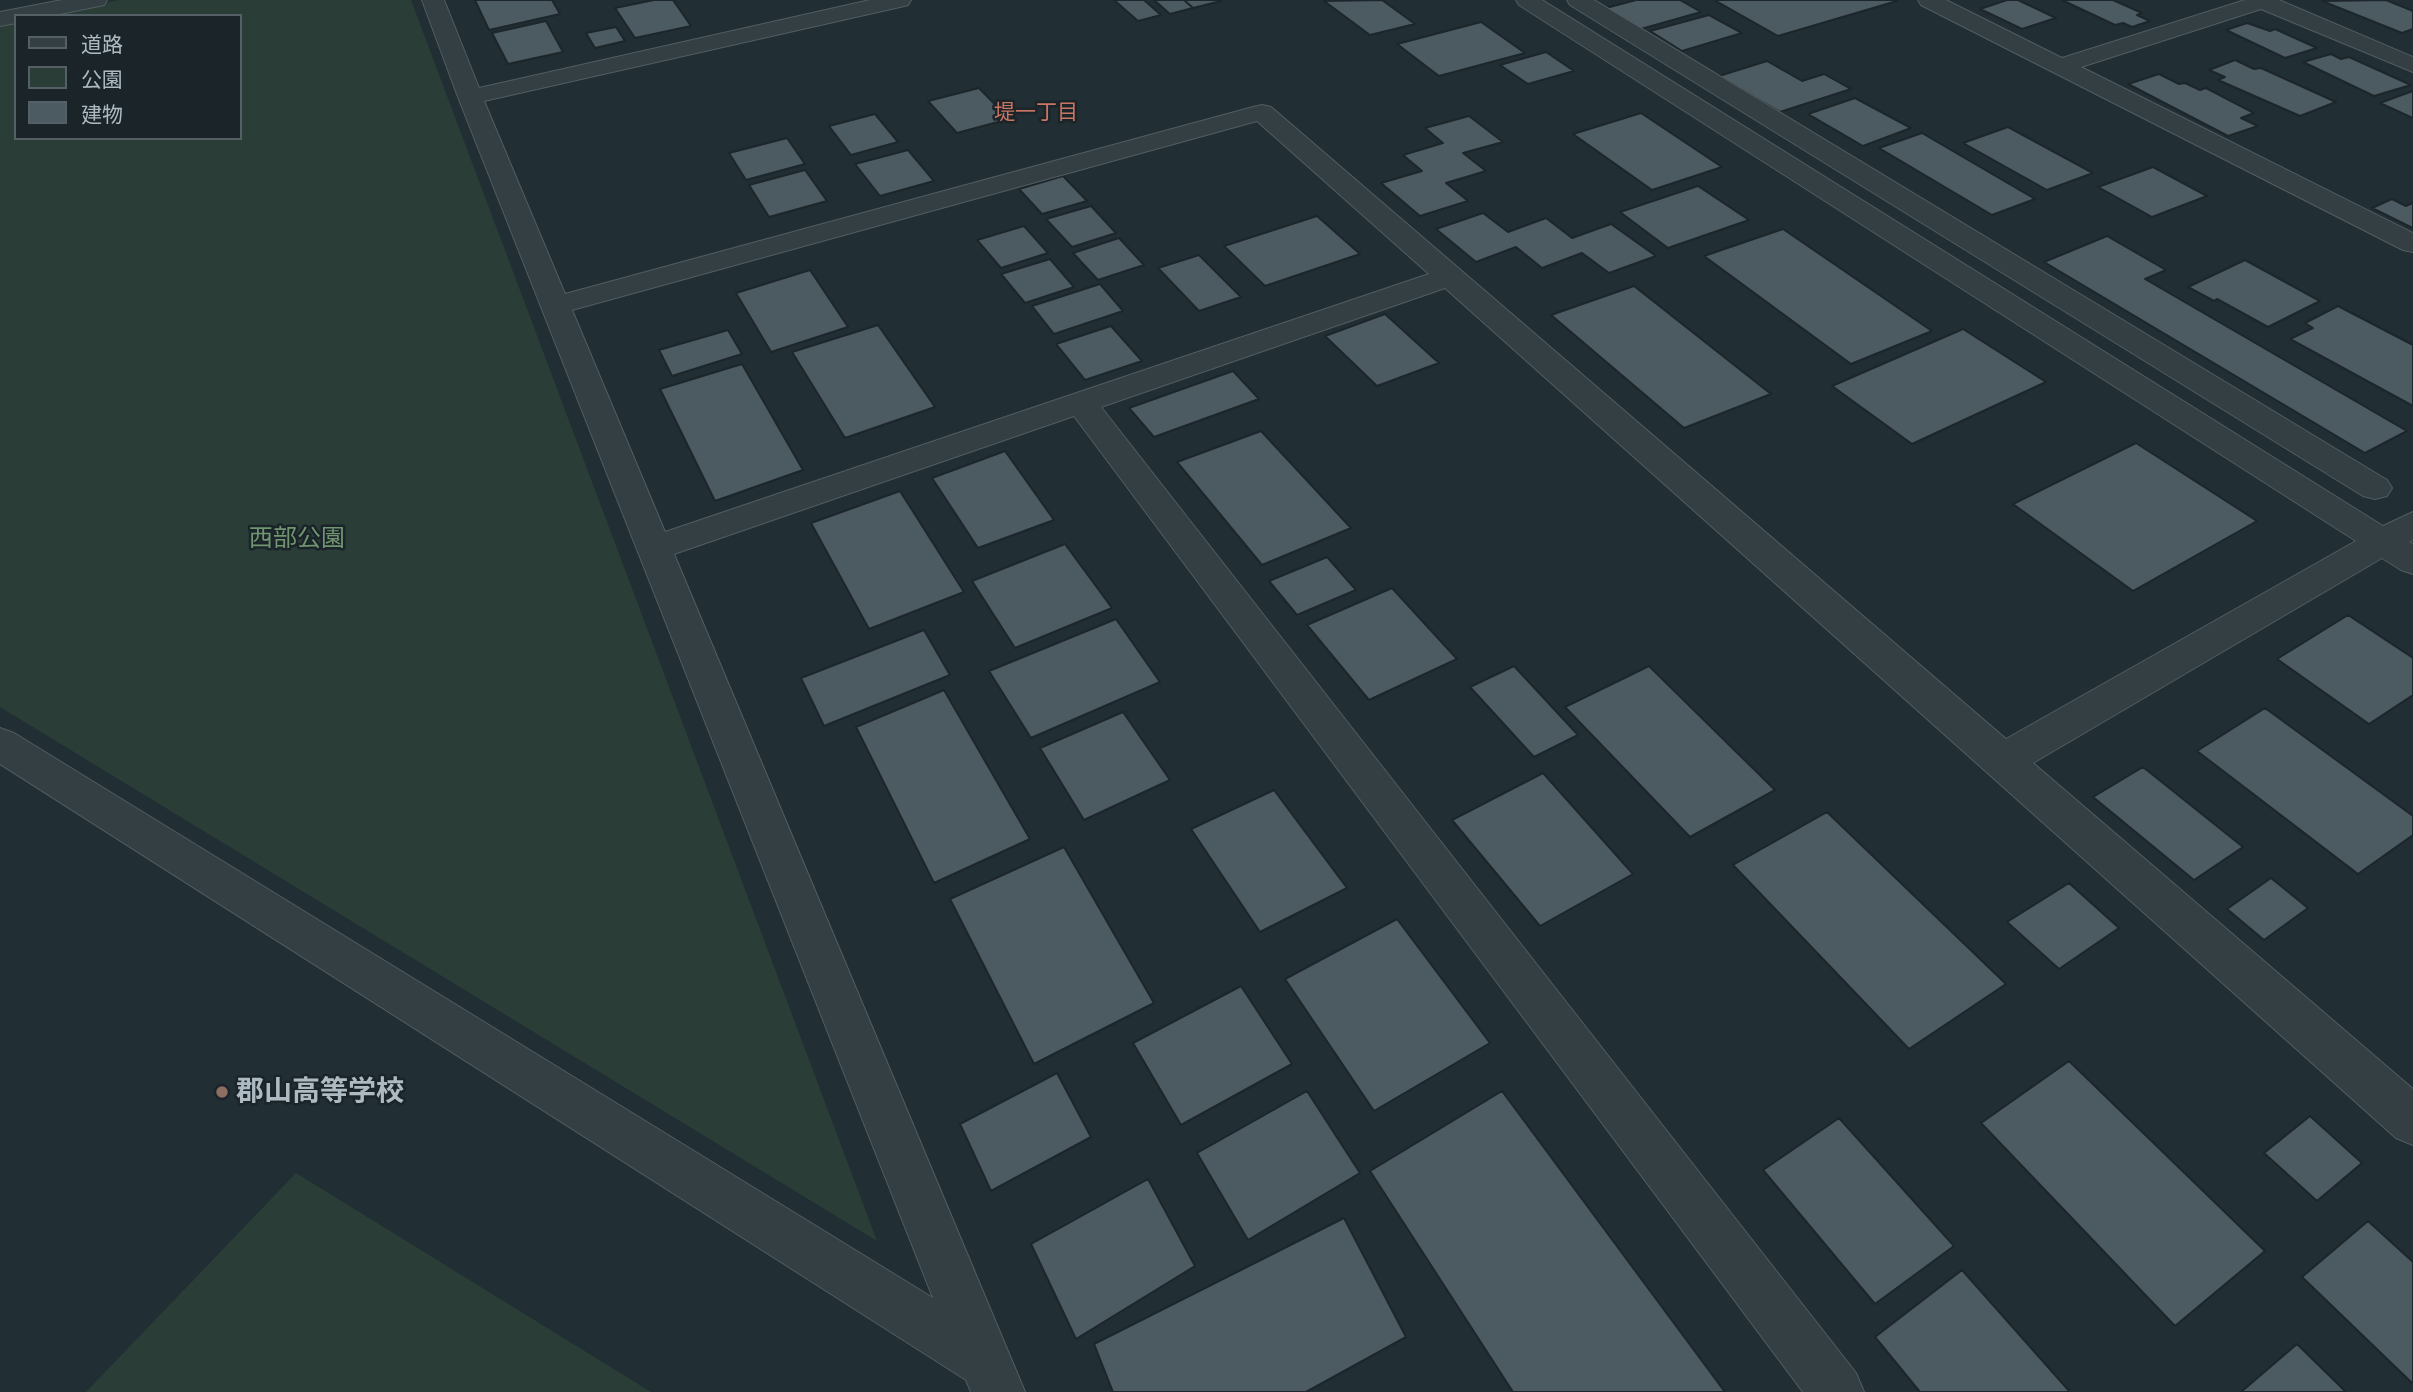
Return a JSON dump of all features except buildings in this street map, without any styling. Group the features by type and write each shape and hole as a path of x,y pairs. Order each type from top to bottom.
{"street":[{"path":"17,14 50,4 96,0"},
{"path":"433,0 654,548 984,1382"},
{"path":"470,97 777,17 900,0"},
{"path":"1527,0 2403,542 2004,760"},
{"path":"1578,0 2375,488"},
{"path":"1929,0 2413,244"},
{"path":"2060,66 2265,1 2413,65"},
{"path":"555,306 1262,112 2413,1121"},
{"path":"654,548 1451,276"},
{"path":"1080,402 1837,1392"},
{"path":"0,744 984,1382"}],"green space":[{"name":"西部公園","path":"119,0 411,0 877,1241 0,707 0,23 14,20 14,140 242,140 242,14 48,14"},
{"path":"296,1173 651,1392 86,1392"}],"place":[{"name":"郡山高等学校","path":"222,1092"}],"district":[{"name":"堤一丁目","path":"1036,113"}]}
